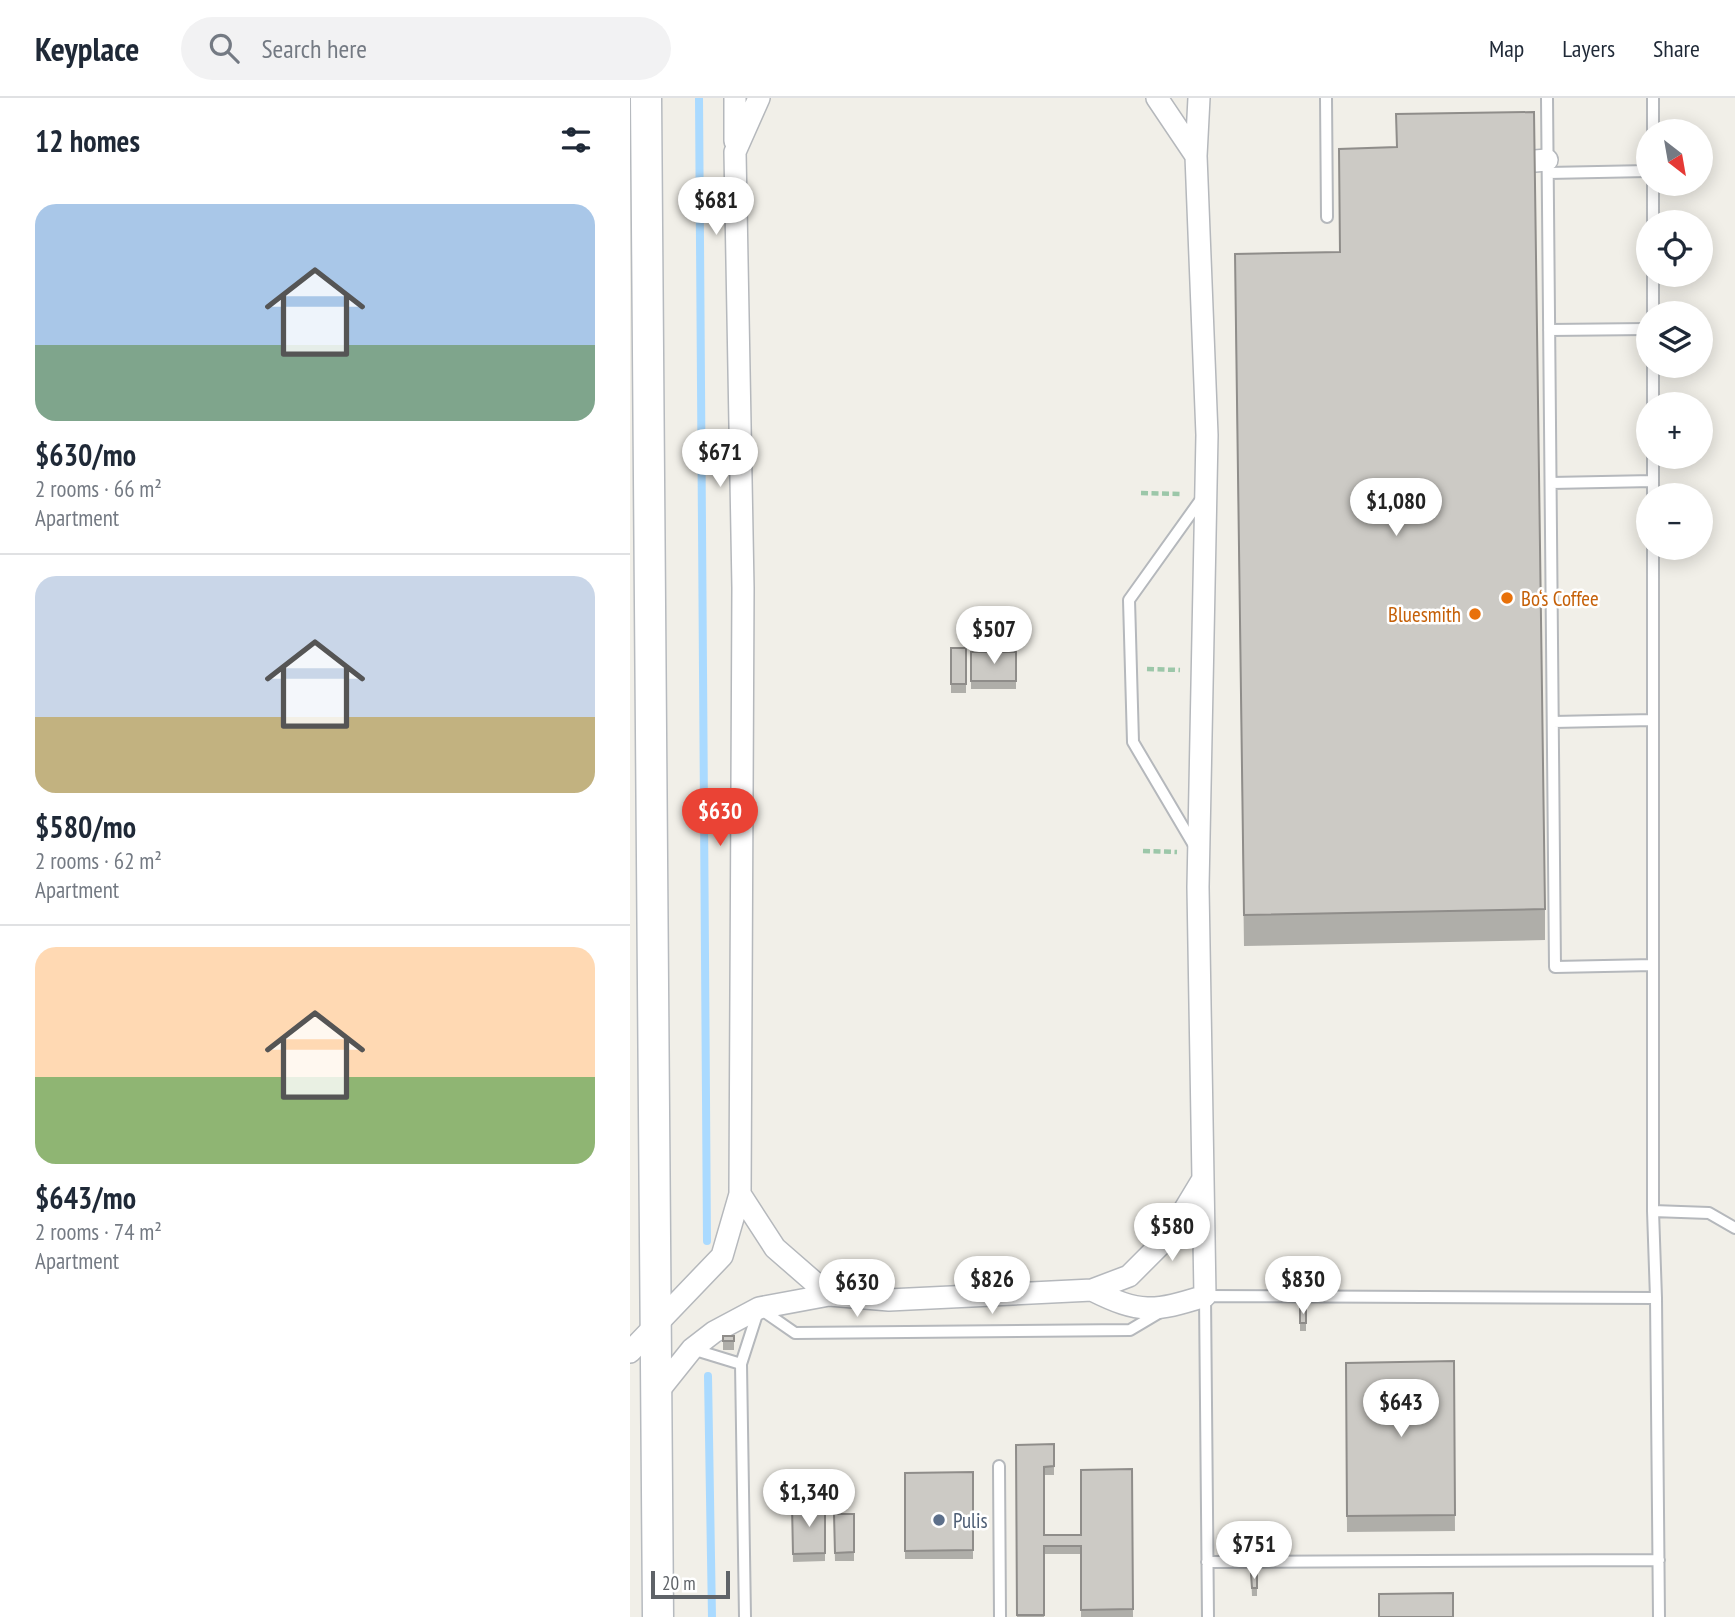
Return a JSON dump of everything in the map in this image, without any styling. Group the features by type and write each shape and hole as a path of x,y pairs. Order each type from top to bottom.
{"street":[{"path":"646,98 658,1617"},
{"path":"630,1352 655,1329 722,1256 740,1194 743,588 735,98"},
{"path":"735,152 759,98"},
{"path":"1157,98 1196,156"},
{"path":"1092,1290 1127,1307 1168,1308 1205,1296 1198,852 1206,435 1196,156 1199,98"},
{"path":"656,1394 692,1349 713,1332 759,1308 829,1295 889,1300 1092,1290 1129,1276 1168,1237 1203,1179"},
{"path":"740,1194 775,1248 829,1295"}],"lane":[{"path":"1326,98 1332,164 1327,217"},
{"path":"1547,98 1543,165 1549,330 1555,967 1653,965"},
{"path":"1653,98 1653,119"},
{"path":"1543,165 1636,170"},
{"path":"1549,330 1636,329"},
{"path":"1551,483 1653,481 1653,469"},
{"path":"1198,852 1133,743 1129,600 1205,494"},
{"path":"1653,560 1653,1211 1659,1617"},
{"path":"1553,722 1653,720"},
{"path":"1653,1211 1709,1213 1735,1228"},
{"path":"1208,1617 1205,1296 1656,1297"},
{"path":"745,1617 741,1364 759,1308 795,1333 1130,1330 1168,1308"},
{"path":"692,1349 741,1364"},
{"path":"999,1466 1000,1617"},
{"path":"1207,1562 1659,1560"}],"path":[{"path":"1141,493 1205,494"},
{"path":"1131,669 1202,671"},
{"path":"1143,851 1198,852"}],"building":[{"path":"1534,112 1545,909 1244,915 1235,254 1340,252 1339,149 1397,147 1396,114"},
{"path":"951,648 966,648 966,684 951,684"},
{"path":"971,652 1016,652 1016,681 971,681"},
{"path":"1300,1309 1306,1309 1306,1323 1300,1323"},
{"path":"723,1336 734,1336 734,1341 723,1341"},
{"path":"1454,1361 1455,1515 1347,1516 1346,1363"},
{"path":"1054,1444 1054,1466 1044,1467 1044,1535 1081,1535 1081,1470 1132,1469 1133,1609 1081,1610 1081,1546 1044,1546 1044,1615 1017,1615 1016,1445"},
{"name":"Pulis","path":"973,1472 973,1550 905,1551 905,1473"},
{"path":"792,1505 825,1505 825,1553 793,1554"},
{"path":"834,1514 854,1514 854,1552 835,1553"},
{"path":"1251,1574 1257,1574 1257,1588 1252,1588"},
{"path":"1453,1593 1453,1617 1379,1617 1379,1594"}],"waterway":[{"path":"699,98 707,1241"},
{"path":"708,1376 712,1617"}],"place":[{"name":"Bo‘s Coffee","path":"1507,598"},
{"name":"Bluesmith","path":"1475,614"},
{"name":"Pulis","path":"939,1520"}]}
